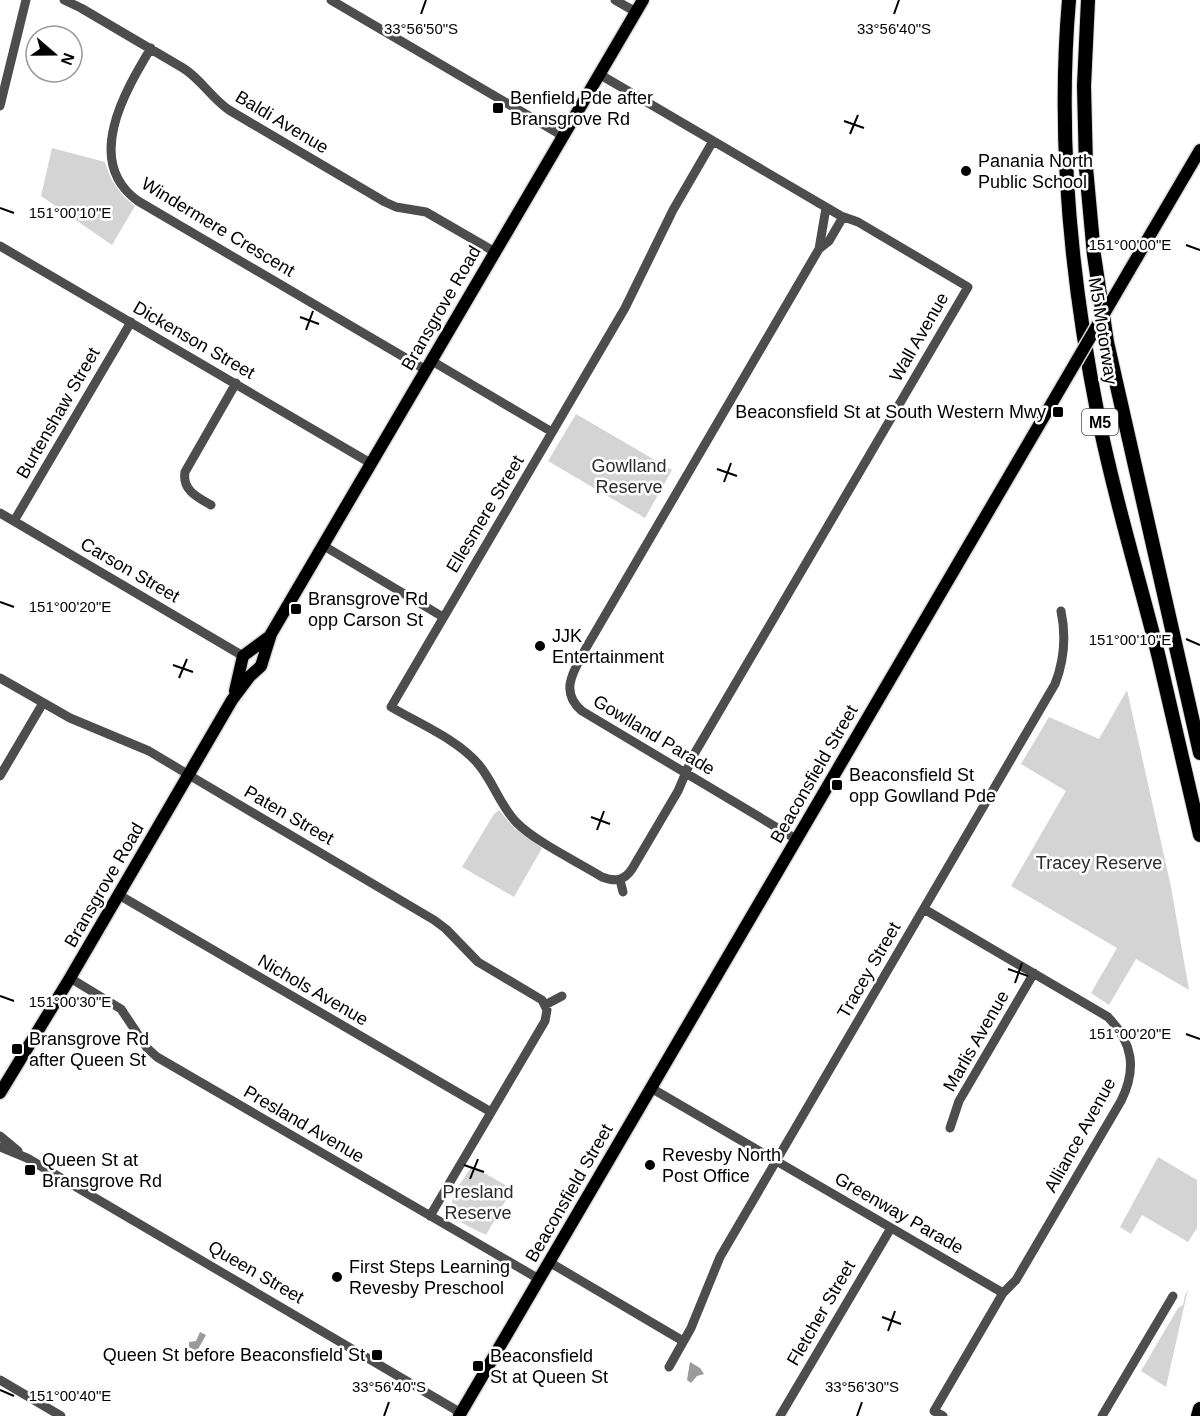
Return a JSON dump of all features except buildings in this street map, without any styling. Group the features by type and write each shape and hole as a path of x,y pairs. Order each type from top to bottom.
{"highway":[{"name":"M5 Motorway","path":"1069,0 1065,74 1066,153 1079,297 1105,448 1125,533 1159,656 1200,835"},
{"name":"M5 Motorway","path":"1088,0 1084,86 1086,168 1094,255 1107,342 1200,753"},
{"path":"1198,1416 1200,1409"}],"main road":[{"name":"Bransgrove Road","path":"0,1100 3,1090 232,700 259,666 271,634 643,0"},
{"name":"Beaconsfield Street","path":"462,1415 796,839 1199,155"},
{"name":"Bransgrove Road","path":"232,700 245,656 271,634"},
{"path":"245,656 261,656 259,666 246,669 245,656"}],"street":[{"path":"0,106 26,0"},
{"name":"Baldi Avenue","path":"64,0 191,73 216,101 238,116 385,202 396,207 426,212 495,252"},
{"path":"330,0 563,136"},
{"path":"615,0 636,12"},
{"name":"Windermere Crescent","path":"151,48 123,98 111,143 112,164 124,189 138,201 429,366 552,432"},
{"path":"0,54 12,57"},
{"name":"Wall Avenue","path":"599,74 843,218 858,222 968,287 693,756 686,773"},
{"name":"Ellesmere Street","path":"620,880 602,877 524,830 509,814 486,774 473,758 391,707 625,308 673,210 713,141"},
{"name":"Gowlland Parade","path":"796,839 582,711 571,698 568,690 569,682 586,648 819,249 826,208"},
{"name":"Gowlland Parade","path":"819,249 829,242 843,218"},
{"name":"Dickenson Street","path":"0,246 372,464"},
{"name":"Burtenshaw Street","path":"14,521 131,322"},
{"path":"211,505 189,490 185,484 185,472 236,383"},
{"name":"Carson Street","path":"0,513 245,656"},
{"path":"324,546 443,616"},
{"name":"Tracey Street","path":"669,1367 684,1341 720,1257 1055,684 1064,640 1060,611"},
{"name":"Paten Street","path":"0,678 80,723 140,746 434,920 478,962 537,996 545,1005"},
{"path":"0,776 43,703"},
{"path":"623,892 620,880 626,878 632,869 678,791 686,773"},
{"name":"Nichols Avenue","path":"119,895 491,1112"},
{"name":"Alliance Avenue","path":"924,909 1108,1017 1123,1034 1131,1057 1130,1080 1121,1101 1016,1280 1003,1293"},
{"name":"Marlis Avenue","path":"950,1128 959,1101 1034,973"},
{"name":"Presland Avenue","path":"70,978 121,1009 147,1048 157,1058 539,1279"},
{"path":"430,1216 545,1021 547,1015 545,1005 562,996"},
{"name":"Greenway Parade","path":"651,1088 1003,1293"},
{"name":"Queen Street","path":"0,1136 27,1158"},
{"name":"Queen Street","path":"0,1146 27,1158 462,1415"},
{"name":"Fletcher Street","path":"780,1416 891,1228"},
{"path":"549,1262 684,1341"},
{"path":"936,1414 1003,1293"},
{"path":"1102,1416 1173,1296"},
{"path":"0,1380 61,1416"}],"green space":[{"path":"52,148 105,162 116,186 135,206 112,245 41,196"},
{"name":"Gowlland Reserve","path":"576,414 672,470 645,518 548,461"},
{"name":"Tracey Reserve","path":"1127,690 1171,887 1189,990 1136,959 1109,1005 1091,993 1117,948 1011,886 1066,791 1021,764 1049,717 1099,739"},
{"path":"499,810 514,828 542,848 514,897 462,867 494,814"},
{"path":"1158,1157 1197,1180 1197,1228 1188,1242 1142,1215 1131,1234 1120,1227"},
{"name":"Presland Reserve","path":"472,1166 512,1189 486,1235 463,1223 452,1212 456,1191"},
{"path":"1188,1289 1166,1387 1141,1371 1178,1308 1183,1305"}],"shaded area":[{"path":"200,1332 206,1335 197,1351 189,1347 189,1342 196,1341"},
{"path":"690,1362 700,1368 704,1374 697,1376 691,1383 687,1380"}],"place":[{"name":"Benfield Pde after Bransgrove Rd","path":"498,108"},
{"name":"Panania North Public School","path":"966,171"},
{"name":"Beaconsfield St at South Western Mwy","path":"1058,412"},
{"name":"Bransgrove Rd opp Carson St","path":"296,609"},
{"name":"JJK Entertainment","path":"540,646"},
{"name":"Beaconsfield St opp Gowlland Pde","path":"837,785"},
{"name":"Bransgrove Rd after Queen St","path":"17,1049"},
{"name":"Revesby North Post Office","path":"650,1165"},
{"name":"Queen St at Bransgrove Rd","path":"30,1170"},
{"name":"First Steps Learning Revesby Preschool","path":"337,1277"},
{"name":"Queen St before Beaconsfield St","path":"377,1355"},
{"name":"Beaconsfield St at Queen St","path":"478,1366"}]}
